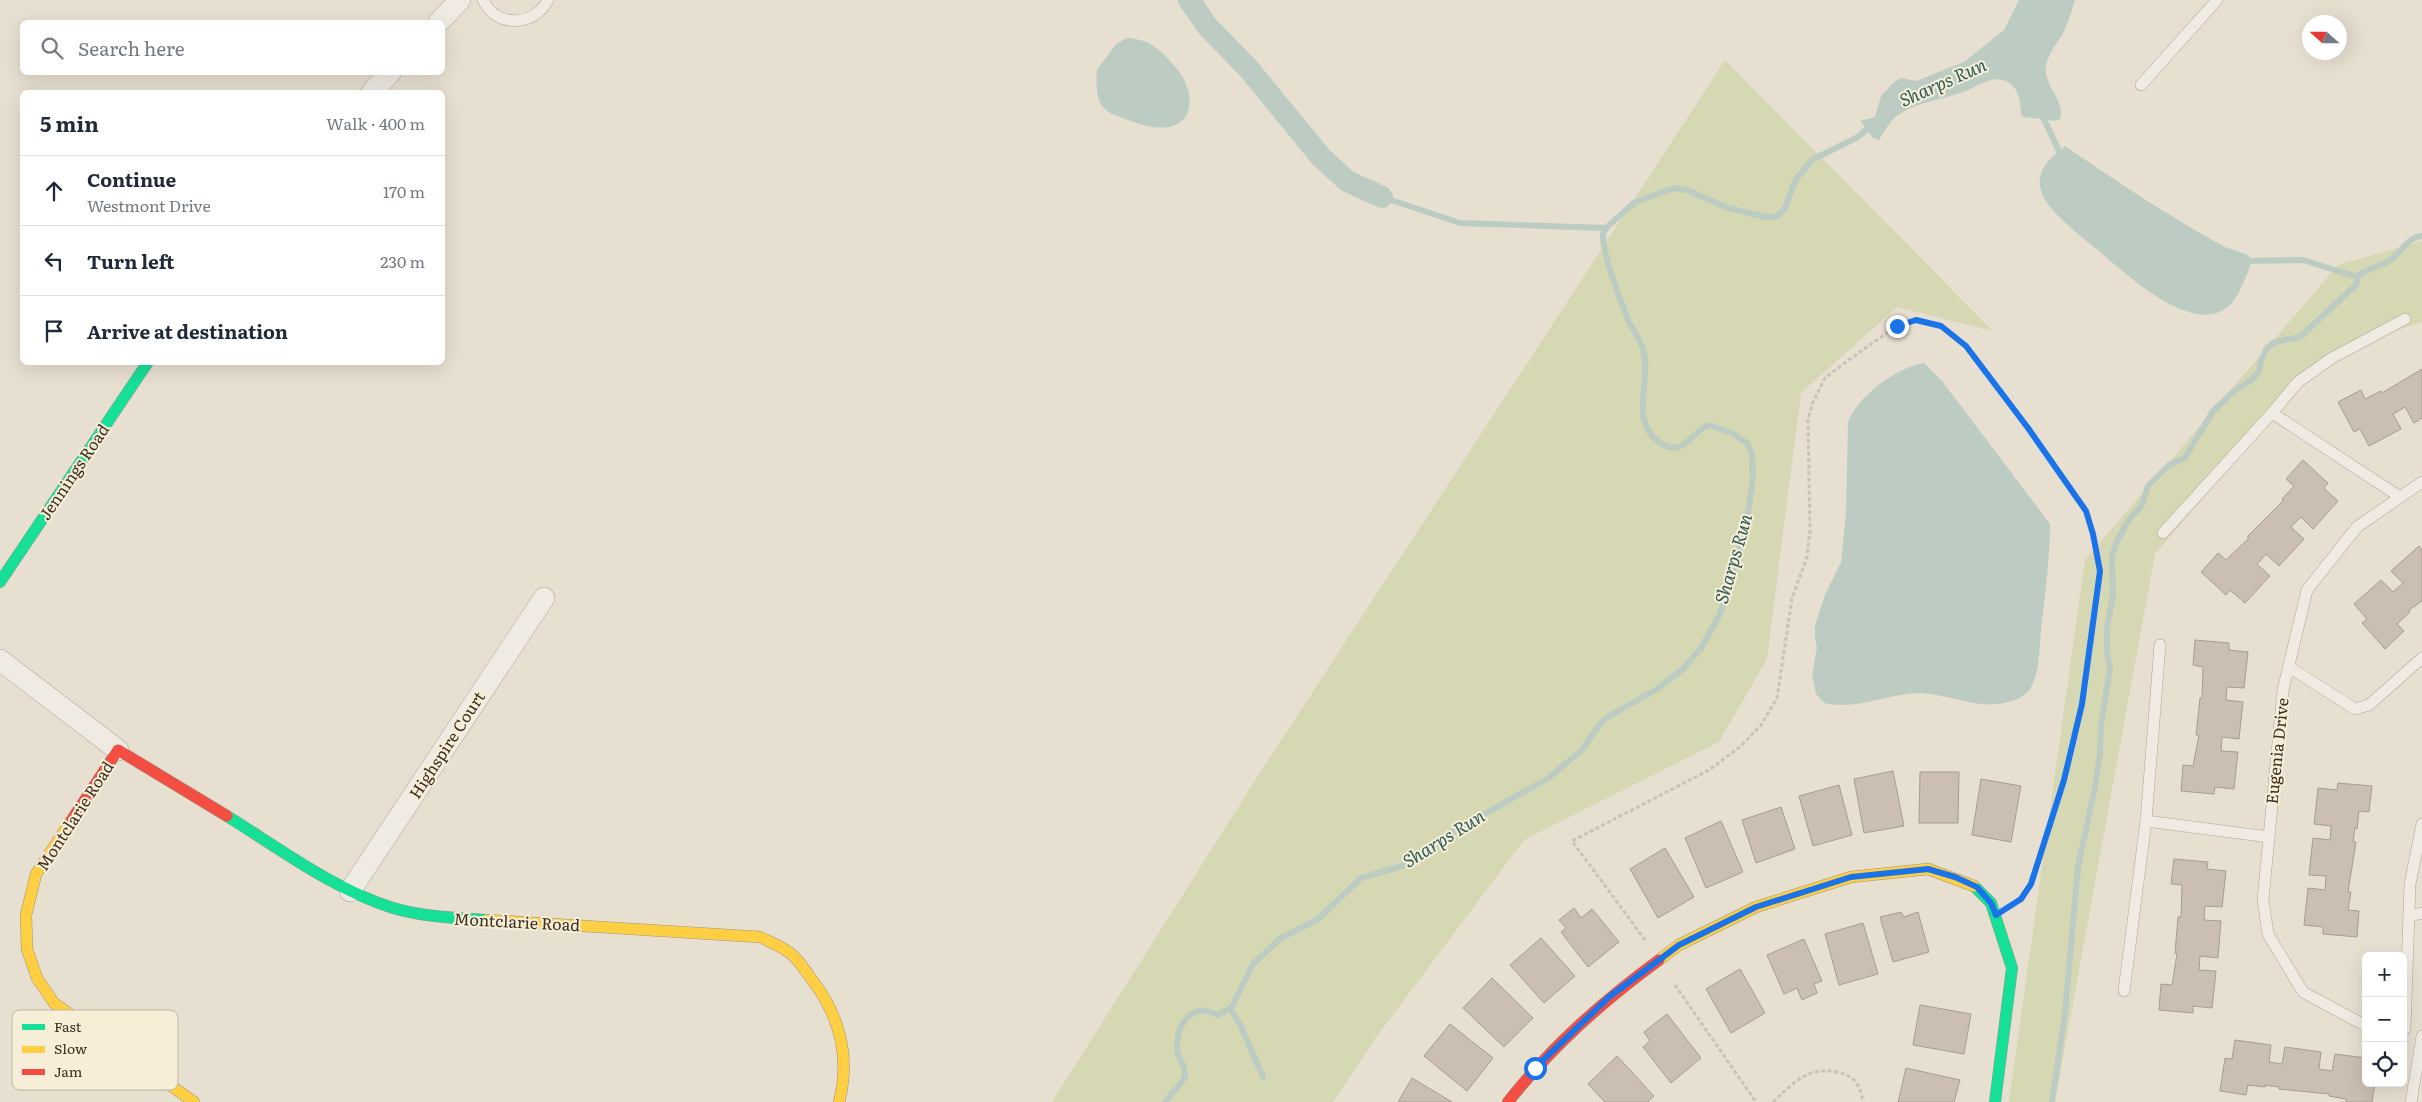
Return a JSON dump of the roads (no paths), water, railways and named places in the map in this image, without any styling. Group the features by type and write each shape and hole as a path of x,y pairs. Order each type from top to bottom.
{"street":[{"path":"441,20 460,0"},
{"path":"374,90 388,75"},
{"name":"Jennings Road","path":"0,582 146,365"},
{"name":"Highspire Court","path":"350,891 544,598"},
{"name":"Montclarie Road","path":"0,660 118,750 350,891 394,908 435,917 760,937 791,953 820,988 839,1028 846,1061 839,1102"},
{"name":"Montclarie Road","path":"64,1010 54,1003 36,978 27,949 26,915 36,874 118,750"},
{"path":"1508,1102 1535,1068 1609,997 1679,945 1756,907 1851,877 1928,869 1955,877 1977,887 1991,903 2012,968 1995,1102"},
{"name":"Montclarie Road","path":"177,1090 194,1102"}],"lane":[{"path":"483,0 486,7 503,19 524,21 542,12 548,0"},
{"path":"2141,84 2216,0"},
{"path":"2163,533 2298,382 2332,358 2405,319"},
{"path":"2272,413 2400,497"},
{"name":"Eugenia Drive","path":"2362,1024 2303,992 2268,934 2263,900 2283,690 2307,590 2357,527 2422,482"},
{"path":"2124,991 2146,820 2160,644"},
{"path":"2289,667 2355,709 2369,705 2422,658"},
{"path":"2146,820 2269,837"},
{"path":"2405,997 2410,884 2422,824"},
{"path":"2409,916 2422,913"},
{"path":"2407,1029 2422,1029"},
{"path":"2411,1102 2422,1036"}],"water":[{"path":"2019,0 2075,0 2064,32 2050,54 2046,66 2049,84 2060,108 2060,119 2056,121 2023,117 2018,94 2015,89 2008,82 1998,79 1906,111 1892,120 1879,140 1873,138 1860,121 1875,117 1881,96 1894,82 1901,78 1916,81 1964,62 2004,30"},
{"path":"1127,38 1143,41 1155,47 1177,69 1185,82 1190,98 1189,106 1187,114 1175,125 1163,128 1142,125 1109,112 1101,104 1097,89 1097,70 1116,44"},
{"path":"2065,146 2181,222 2221,245 2249,256 2250,264 2246,276 2241,288 2228,307 2211,314 2192,313 2171,305 2131,278 2064,222 2042,195 2040,179 2047,163"},
{"path":"1924,363 1942,381 2050,524 2047,577 2036,676 2025,695 2004,703 1973,703 1921,693 1848,705 1824,703 1816,694 1812,675 1817,648 1815,626 1824,597 1841,562 1846,513 1848,423 1859,403 1879,385 1902,370"}],"waterway":[{"path":"1189,0 1208,27 1248,68 1321,157 1347,181 1382,197"},
{"path":"2041,113 2059,151 2064,157"},
{"name":"Sharps Run","path":"1165,1102 1185,1075 1177,1049 1179,1032 1185,1021 1193,1013 1199,1011 1218,1015 1232,1007 1253,964 1281,938 1317,920 1361,878 1409,864 1452,832 1547,779 1582,750 1606,718 1657,689 1683,669 1701,648 1720,614 1747,520 1753,477 1752,454 1747,443 1732,433 1709,425 1678,447 1671,448 1653,437 1646,426 1643,415 1644,353 1640,341 1629,322 1613,278 1603,234 1606,228 1635,202 1674,188 1687,190 1728,208 1766,217 1775,217 1784,210 1796,179 1812,160 1858,137 1873,124"},
{"path":"1382,197 1460,223 1606,228"},
{"path":"2357,277 2389,261 2409,241 2422,236"},
{"path":"2244,261 2303,260 2357,277"},
{"path":"2052,1102 2065,1013 2078,867 2095,787 2100,754 2101,725 2110,669 2107,651 2107,628 2113,595 2112,556 2117,541 2128,521 2142,505 2148,486 2169,465 2185,458 2213,411 2233,392 2254,378 2259,371 2261,360 2267,348 2275,342 2300,337 2357,284 2357,277"},
{"path":"1230,1009 1240,1024 1263,1077"}]}
